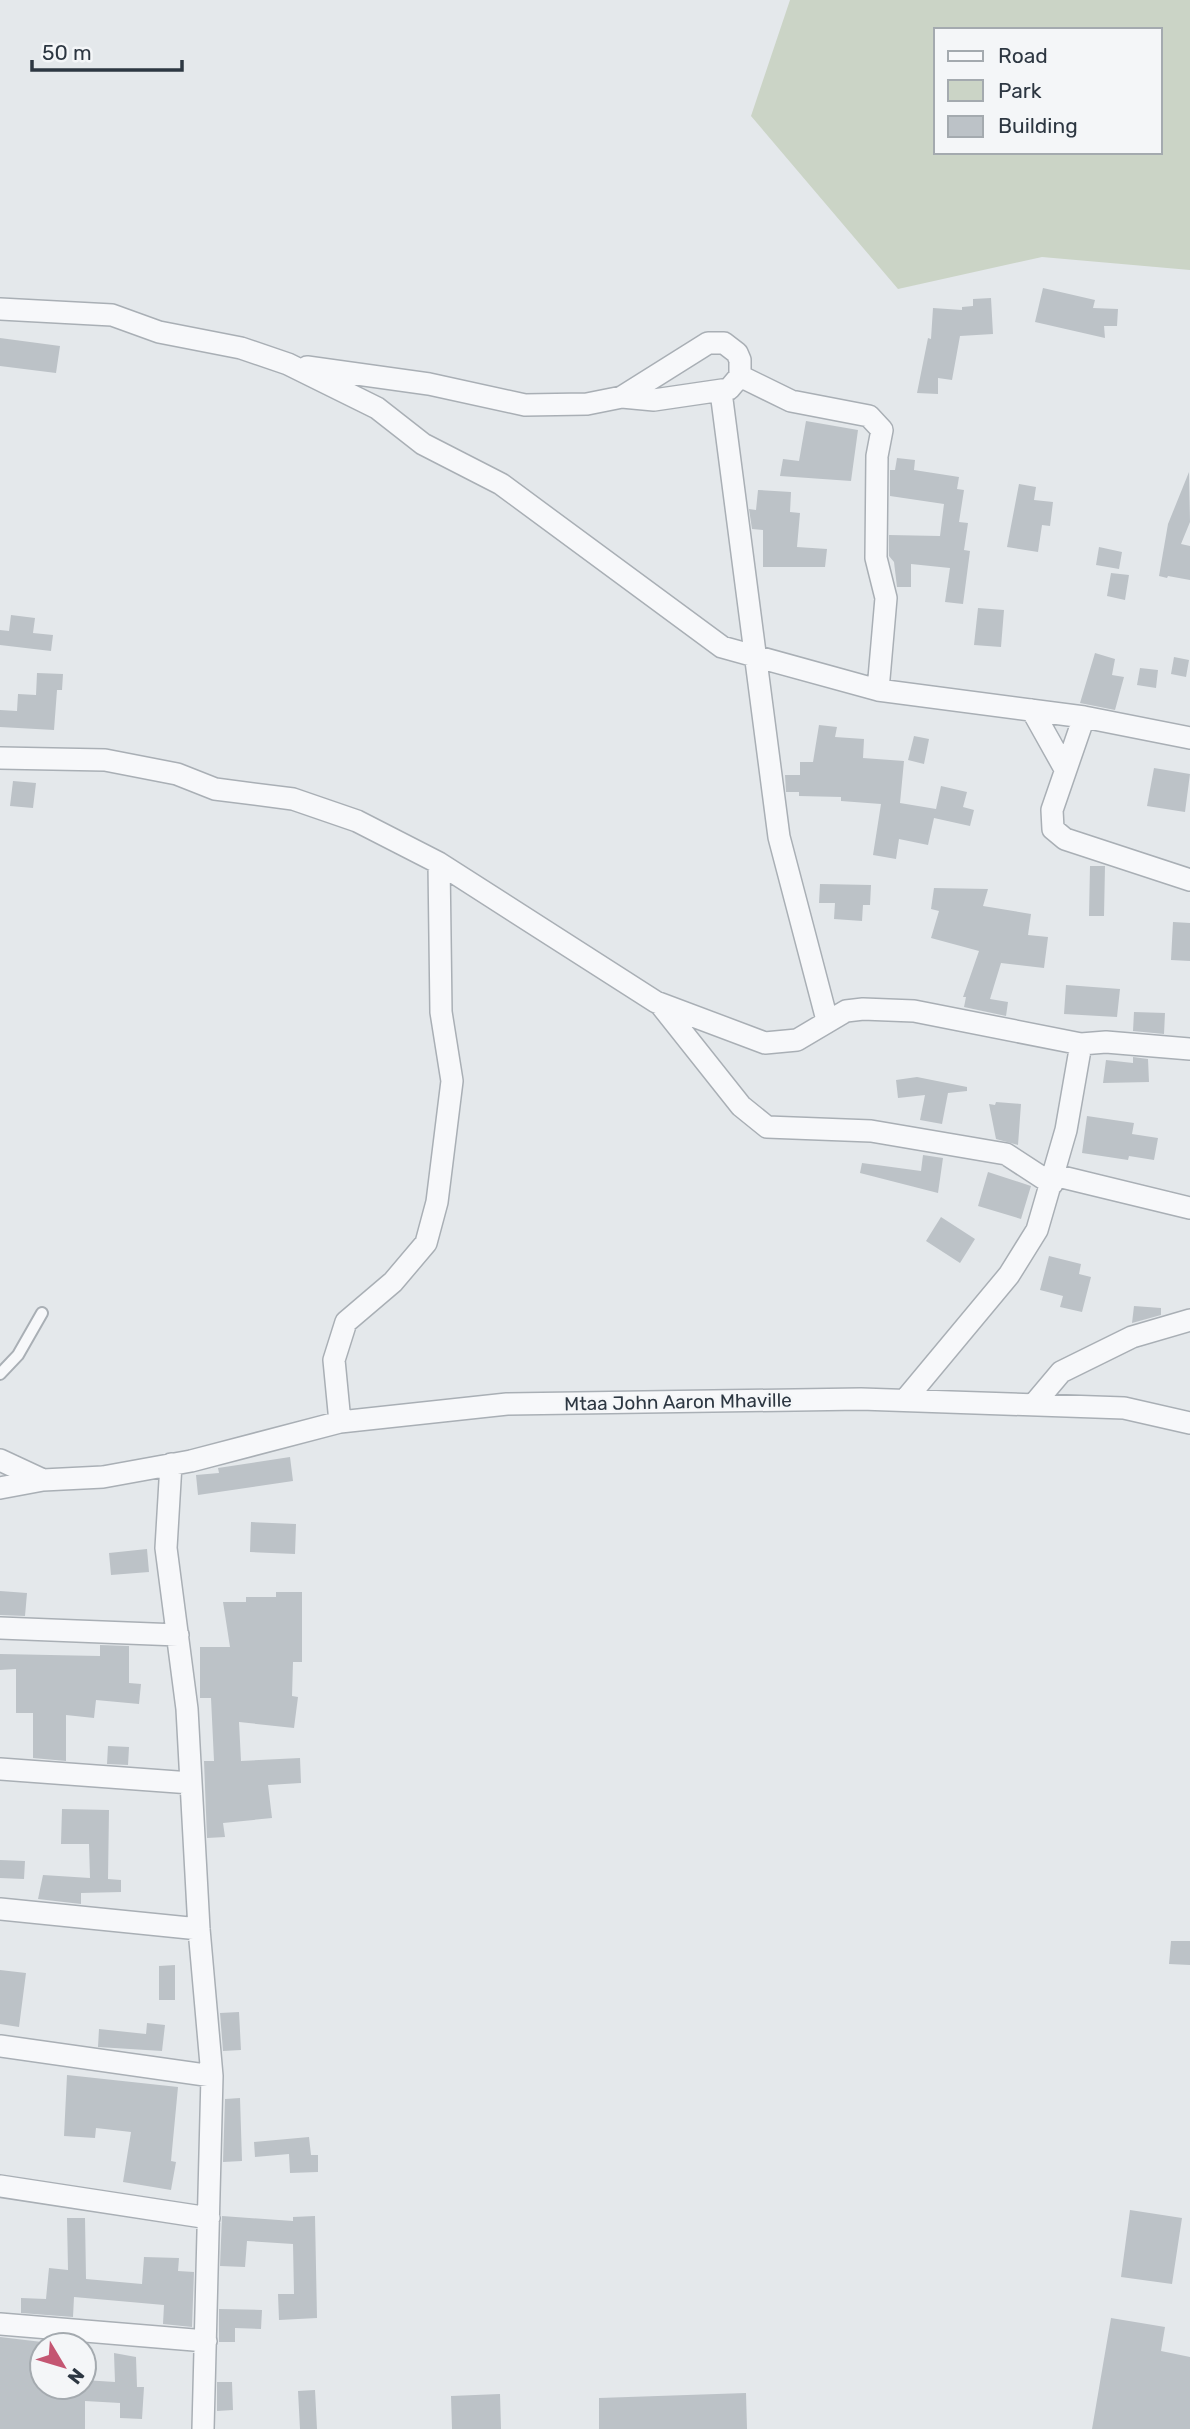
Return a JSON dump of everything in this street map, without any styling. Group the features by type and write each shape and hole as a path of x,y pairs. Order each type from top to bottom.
{"street":[{"path":"0,309 112,315 159,332 241,348 288,364 377,408 423,444 501,484 722,647 754,653 878,690 1032,710 1190,738"},
{"path":"288,364 429,384 525,405 587,404 622,397 654,400 722,392 740,376 737,353 724,343 708,343 622,397"},
{"path":"740,376 791,401 869,416 882,430 877,456 876,558 886,598 878,690"},
{"path":"722,392 779,837 827,1020"},
{"path":"1032,710 1065,769"},
{"path":"1084,718 1052,810 1053,828 1065,839 1190,880"},
{"path":"0,758 105,760 177,774 215,789 293,799 357,821 439,863 660,1003 765,1043 797,1040 827,1020 854,1010 914,1011 1081,1044 1106,1042 1190,1049"},
{"path":"341,1422 334,1360 346,1322 393,1282 426,1243 437,1202 452,1081 441,1012 439,863"},
{"path":"660,1003 741,1105 767,1127 871,1131 1006,1154 1053,1179 1190,1208"},
{"path":"905,1400 1009,1275 1037,1230 1053,1179 1081,1044"},
{"path":"1034,1404 1061,1372 1132,1337 1190,1320"},
{"name":"Mtaa John Aaron Mhaville","path":"0,1488 43,1480 103,1477 171,1464 245,1449 341,1422 507,1405 905,1400 1124,1408 1190,1423"},
{"path":"0,1460 43,1480"},
{"path":"171,1464 166,1548 187,1709 212,2076 204,2429"},
{"path":"0,1628 178,1634"},
{"path":"0,1769 191,1783"},
{"path":"0,1909 200,1929"},
{"path":"0,2046 212,2076"},
{"path":"0,2186 209,2218"},
{"path":"0,2324 206,2341"}],"lane":[{"path":"0,1374 19,1355 42,1312"}],"green space":[{"path":"790,0 1190,0 1190,270 1042,257 898,289 751,116"}],"building":[{"path":"1043,288 1095,300 1093,308 1118,309 1117,326 1104,326 1105,338 1035,322"},
{"path":"991,298 993,334 960,336 952,380 938,378 938,394 917,393 928,338 931,339 933,308 962,310 962,307 973,306 973,299"},
{"path":"0,338 60,346 56,373 0,366"},
{"path":"806,421 858,430 851,481 780,476 783,459 799,461"},
{"path":"897,458 915,460 914,470 959,477 957,489 964,490 959,522 968,523 964,550 970,551 963,604 945,602 950,568 911,564 911,587 897,587 894,562 889,556 889,535 940,536 944,504 890,496 890,470 895,470"},
{"path":"1189,472 1190,522 1181,544 1190,546 1190,580 1167,578 1159,576 1168,524"},
{"path":"1019,484 1036,487 1034,500 1053,502 1050,526 1042,525 1038,552 1007,547"},
{"path":"758,490 791,492 790,512 800,513 797,547 827,549 825,567 763,567 763,530 752,529 749,509 756,510"},
{"path":"1099,547 1122,552 1119,569 1096,565"},
{"path":"1111,573 1129,575 1125,600 1107,596"},
{"path":"978,608 1004,610 1001,647 974,645"},
{"path":"11,615 35,618 33,633 53,635 51,651 0,645 0,630 9,631"},
{"path":"1095,653 1115,659 1112,675 1124,677 1115,710 1080,703"},
{"path":"1174,657 1189,660 1186,677 1171,674"},
{"path":"1140,668 1158,670 1156,688 1137,685"},
{"path":"37,673 63,674 62,690 57,690 54,730 0,727 0,710 17,711 18,694 36,695"},
{"path":"819,725 837,727 835,737 864,739 863,758 904,761 900,803 936,809 941,786 967,792 963,807 974,810 970,826 934,818 928,845 899,839 896,859 873,855 881,804 841,801 841,797 799,796 799,792 786,792 785,775 800,775 800,762 813,762"},
{"path":"914,736 929,739 924,764 908,760"},
{"path":"1154,768 1190,774 1185,812 1147,806"},
{"path":"13,781 36,783 33,808 10,806"},
{"path":"1090,866 1105,866 1104,916 1089,916"},
{"path":"820,884 871,885 870,905 863,905 862,921 834,919 835,903 819,903"},
{"path":"934,888 988,889 983,906 1031,914 1028,935 1048,937 1044,968 1001,963 990,999 1008,1002 1006,1016 964,1007 966,997 963,997 979,951 931,938 939,911 931,909"},
{"path":"1173,922 1190,923 1190,961 1171,960"},
{"path":"1066,985 1120,989 1117,1017 1064,1014"},
{"path":"1134,1012 1165,1013 1164,1034 1133,1031"},
{"path":"1133,1057 1148,1059 1149,1082 1103,1083 1106,1060 1133,1063"},
{"path":"917,1077 967,1087 967,1091 948,1093 942,1124 920,1120 925,1095 898,1098 896,1080"},
{"path":"996,1102 1021,1104 1018,1145 996,1139 989,1104 995,1105"},
{"path":"1087,1116 1134,1123 1132,1134 1158,1138 1154,1160 1129,1156 1128,1160 1082,1153"},
{"path":"923,1155 943,1158 938,1193 860,1173 862,1163 921,1171"},
{"path":"988,1172 1031,1186 1021,1219 978,1206"},
{"path":"941,1217 975,1239 960,1263 926,1241"},
{"path":"1049,1256 1081,1264 1079,1274 1091,1277 1082,1312 1060,1307 1063,1296 1040,1290"},
{"path":"1134,1306 1161,1308 1161,1315 1132,1323"},
{"path":"290,1457 293,1481 198,1495 196,1475 219,1473 218,1468"},
{"path":"251,1522 296,1524 295,1554 250,1552"},
{"path":"147,1549 149,1572 111,1575 109,1553"},
{"path":"0,1591 27,1593 25,1616 0,1615"},
{"path":"276,1592 302,1592 302,1662 293,1662 292,1696 298,1697 294,1728 239,1722 241,1761 300,1758 301,1783 268,1785 272,1818 223,1823 225,1837 207,1838 204,1761 214,1761 211,1698 200,1698 200,1647 230,1647 223,1602 246,1602 246,1597 276,1597"},
{"path":"100,1645 129,1646 129,1683 141,1684 139,1704 96,1700 94,1718 66,1715 66,1761 33,1758 33,1713 16,1713 16,1669 0,1670 0,1654 100,1656"},
{"path":"108,1746 129,1747 128,1765 107,1764"},
{"path":"62,1809 109,1810 108,1879 121,1880 121,1892 81,1893 81,1904 38,1899 43,1875 90,1878 89,1844 61,1844"},
{"path":"0,1860 25,1861 24,1879 0,1878"},
{"path":"1171,1941 1190,1941 1190,1965 1169,1964"},
{"path":"175,1965 175,2000 159,2000 159,1966"},
{"path":"0,1970 26,1973 19,2027 0,2024"},
{"path":"239,2012 241,2050 223,2051 220,2013"},
{"path":"147,2023 165,2025 162,2051 98,2047 99,2029 146,2034"},
{"path":"67,2075 178,2087 171,2161 176,2162 171,2190 123,2182 131,2132 96,2128 95,2138 64,2136"},
{"path":"240,2098 242,2161 223,2162 225,2099"},
{"path":"309,2137 311,2155 318,2155 318,2172 290,2173 289,2154 255,2157 254,2142"},
{"path":"1130,2210 1182,2218 1172,2284 1121,2277"},
{"path":"222,2216 293,2221 293,2217 315,2216 317,2318 279,2320 278,2294 294,2294 293,2244 247,2241 245,2267 220,2266"},
{"path":"67,2218 85,2218 86,2279 142,2284 144,2257 179,2258 178,2271 194,2272 192,2327 163,2324 164,2305 74,2297 73,2317 21,2313 21,2298 46,2299 49,2268 68,2270"},
{"path":"219,2309 262,2310 261,2329 235,2328 235,2342 219,2342"},
{"path":"1111,2318 1165,2327 1161,2351 1190,2357 1190,2429 1092,2429"},
{"path":"0,2337 28,2340 28,2401 85,2401 85,2429 0,2429"},
{"path":"114,2353 136,2357 137,2387 144,2387 142,2419 120,2418 120,2403 85,2401 98,2401 98,2381 115,2382"},
{"path":"217,2382 232,2382 233,2410 217,2411"},
{"path":"315,2390 317,2429 300,2429 298,2391"},
{"path":"746,2393 747,2429 599,2429 599,2398"},
{"path":"500,2394 501,2429 452,2429 451,2396"}]}
